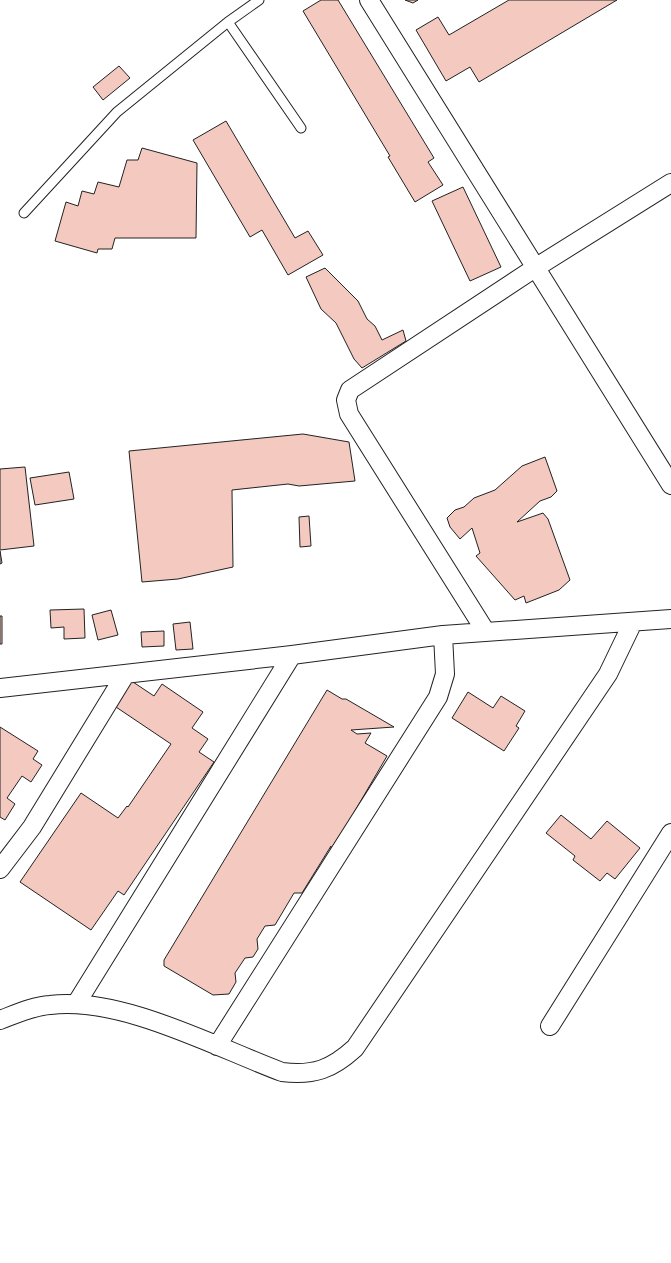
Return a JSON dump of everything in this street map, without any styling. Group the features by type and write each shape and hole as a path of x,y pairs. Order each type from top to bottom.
{"street":[{"path":"369,0 671,485"},
{"path":"486,632 349,414 346,400 350,390 535,268 671,183"},
{"path":"0,688 292,655 443,635 671,619"},
{"path":"0,1020 49,1005 76,1004 101,1007 130,1014 184,1032 282,1072 298,1074 314,1072 330,1067 343,1059 355,1048 608,674 633,622"},
{"path":"217,1046 438,697 445,674 443,635"},
{"path":"76,1004 292,655"},
{"path":"0,869 32,827 125,674"},
{"path":"550,1026 671,833"}],"lane":[{"path":"24,212 117,112 228,22 259,0"},
{"path":"228,22 301,128"}],"building":[{"path":"321,0 338,0 434,158 428,162 443,185 415,202 388,157 390,156 303,11"},
{"path":"405,0 418,0 413,3"},
{"path":"509,0 617,0 479,82 470,67 446,81 416,30 438,17 449,35"},
{"path":"119,66 130,78 103,100 93,87"},
{"path":"226,121 295,238 308,231 323,255 288,275 262,230 250,237 193,140"},
{"path":"142,148 197,163 196,238 115,238 112,249 98,249 97,253 55,241 66,202 78,206 82,191 94,194 98,182 119,187 127,160 138,160"},
{"path":"463,187 501,267 470,281 432,201"},
{"path":"325,268 358,301 367,319 375,326 382,340 403,330 406,341 362,368 354,359 336,323 321,309 306,277"},
{"path":"303,434 349,442 355,481 299,486 288,484 232,490 233,567 178,579 142,582 129,451"},
{"path":"545,457 557,491 551,497 540,501 517,522 543,513 548,519 570,580 559,590 526,603 524,596 515,600 476,556 480,553 472,528 460,539 450,527 447,518 455,510 464,507 474,498 495,490 522,466"},
{"path":"25,467 34,546 0,550 0,469"},
{"path":"69,472 74,499 35,505 30,478"},
{"path":"309,516 311,546 300,547 299,517"},
{"path":"0,551 2,563 0,564"},
{"path":"84,609 85,638 64,639 64,627 51,628 50,610"},
{"path":"111,610 118,635 98,640 92,615"},
{"path":"0,616 2,616 2,644 0,644"},
{"path":"190,622 193,649 176,650 173,624"},
{"path":"164,631 164,646 142,647 141,632"},
{"path":"130,680 154,696 162,684 203,712 192,728 208,739 199,752 214,762 124,895 118,891 91,930 20,882 81,793 118,818 127,806 128,807 171,744 113,705"},
{"path":"327,690 342,699 346,699 394,727 351,730 357,734 371,733 365,743 387,756 331,852 331,846 302,893 294,893 275,925 265,926 257,939 258,949 253,957 245,958 235,973 236,982 229,994 213,995 164,966 164,960"},
{"path":"468,692 493,708 501,696 525,711 516,726 519,728 504,751 452,718"},
{"path":"0,727 38,751 33,759 42,765 31,782 22,776 7,798 15,804 5,820 0,817"},
{"path":"561,815 591,839 607,821 640,848 615,879 607,873 600,881 573,860 575,856 546,833"}]}
